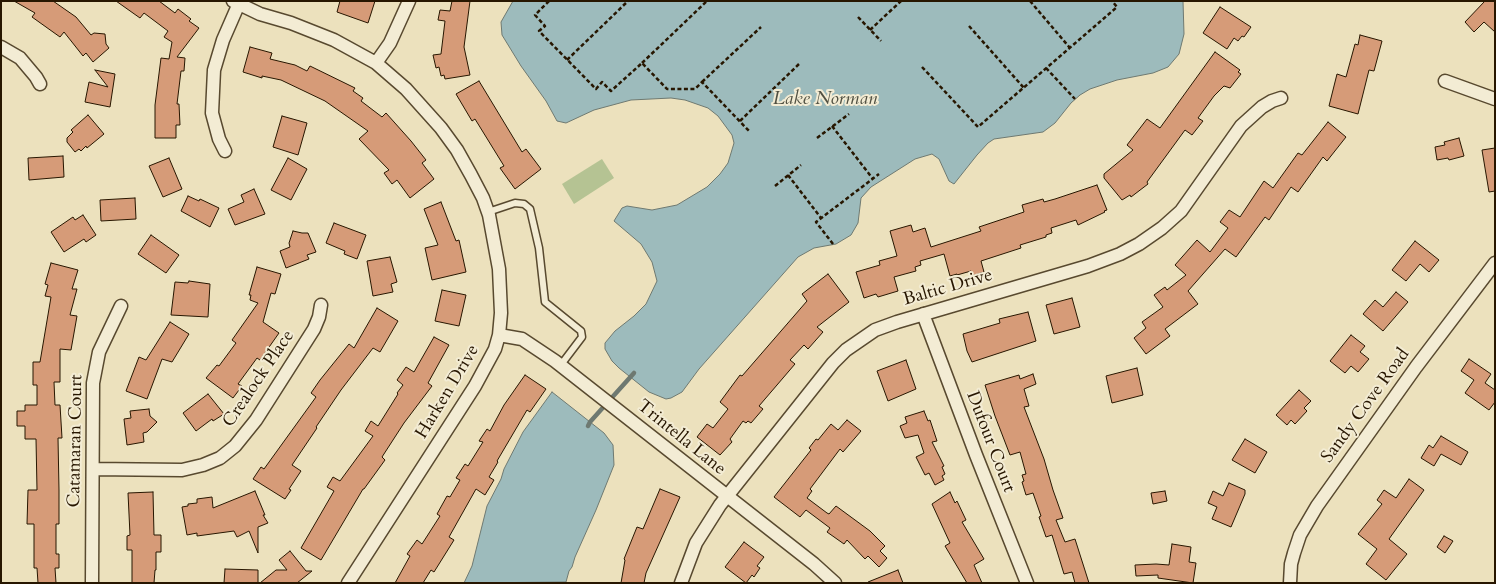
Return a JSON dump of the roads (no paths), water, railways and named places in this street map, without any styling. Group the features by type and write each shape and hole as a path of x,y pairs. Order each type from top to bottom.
{"street":[{"path":"376,63 390,43 410,1"},
{"path":"225,151 214,124 212,100 214,70 237,2"},
{"name":"Harken Drive","path":"237,2 260,14 292,23 334,40 376,63 406,89 441,128 472,175 488,212 499,269 501,313 499,335 488,363 348,583"},
{"path":"1,47 20,58 36,76 40,84"},
{"path":"1445,81 1495,99"},
{"name":"Baltic Drive","path":"681,583 696,543 704,529 727,497 846,350 875,330 923,314 1088,266 1120,254 1139,244 1162,228 1181,211 1241,126 1262,107 1281,98"},
{"name":"Sandy Cove Road","path":"1290,583 1291,564 1300,535 1317,506 1416,367 1495,263"},
{"name":"Crealock Place","path":"93,469 182,470 204,465 220,458 235,446 256,420 314,329 319,317 320,305"},
{"name":"Catamaran Court","path":"92,583 93,383 99,352 120,306"},
{"name":"Dufour Court","path":"923,314 1027,583"},
{"name":"Trintella Lane","path":"499,335 522,339 560,366 814,564 835,583"}],"lane":[{"path":"488,212 516,204 524,204 530,209 539,248 545,302 581,331 582,337 560,366"}],"water":[{"name":"Lake Norman","path":"513,1 1183,1 1184,34 1179,54 1168,67 1153,73 1117,80 1090,89 1071,103 1055,123 1043,132 994,139 977,155 954,184 949,181 939,159 932,154 915,159 871,187 861,198 858,223 851,235 836,244 814,248 798,257 699,369 682,392 666,399 649,392 619,368 605,349 605,343 615,331 646,304 657,281 652,262 641,244 614,221 622,208 627,206 652,210 677,205 707,187 728,163 734,143 732,135 718,116 708,108 685,100 671,98 631,100 594,110 566,123 557,121 546,101 502,35 501,22"},
{"path":"552,392 604,433 613,445 614,465 566,582 464,583 472,566 487,506 504,469 523,432"}],"waterway":[{"path":"588,426 634,373"}]}
